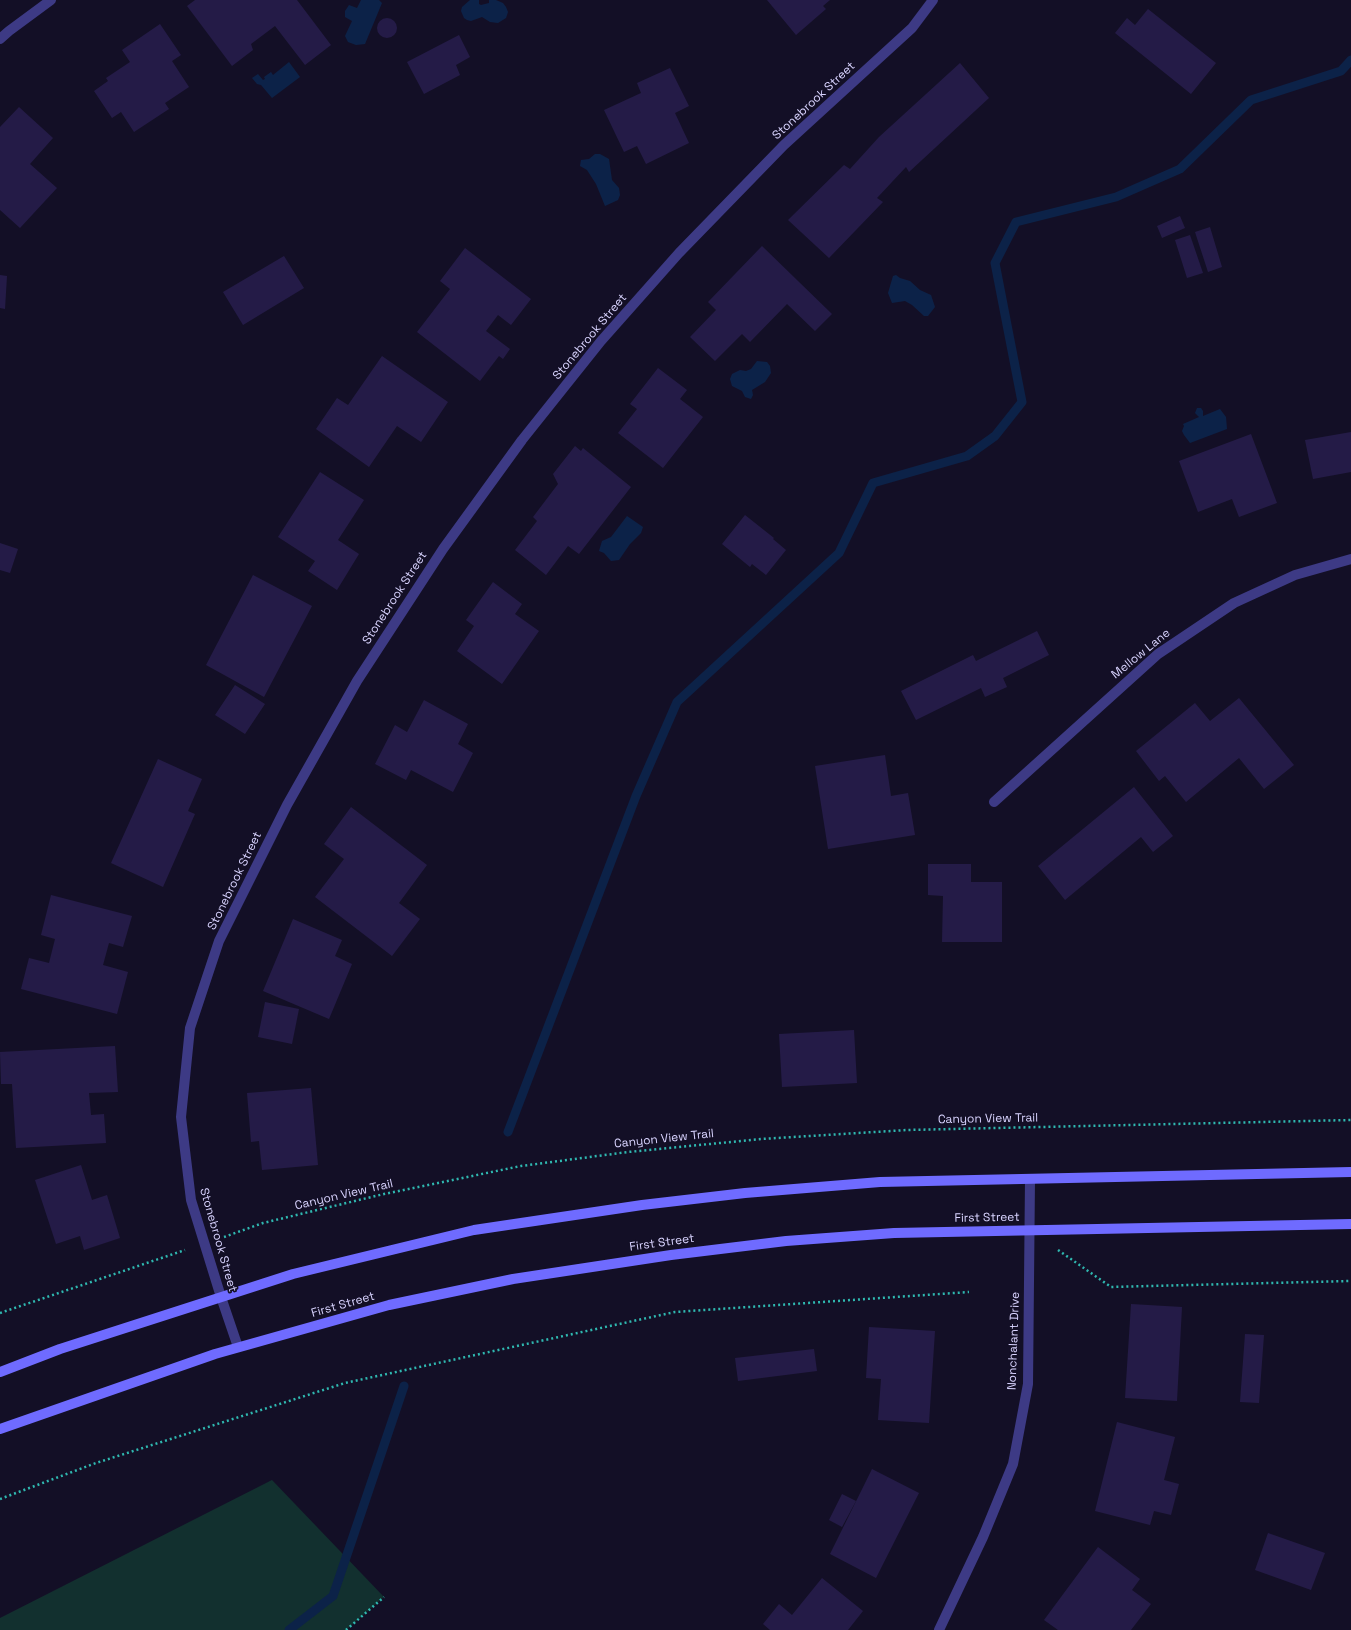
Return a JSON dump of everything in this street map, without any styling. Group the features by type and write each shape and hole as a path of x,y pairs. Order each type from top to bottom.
{"main road":[{"path":"0,1372 60,1349 293,1274 474,1230 642,1205 745,1193 880,1182 1351,1172"},
{"name":"First Street","path":"0,1429 215,1354 389,1305 513,1279 671,1255 786,1241 894,1233 1351,1224"}],"street":[{"path":"0,39 51,0"},
{"name":"Stonebrook Street","path":"238,1347 191,1200 181,1117 190,1028 219,941 287,805 357,681 442,549 522,440 601,342 679,253 784,145 912,28 933,0"},
{"name":"Mellow Lane","path":"994,802 1164,650 1234,603 1295,575 1351,559"},
{"name":"Nonchalant Drive","path":"939,1630 983,1537 1013,1464 1028,1384 1030,1179"}],"path":[{"name":"Canyon View Trail","path":"0,1313 263,1223 384,1194 521,1166 628,1152 761,1139 907,1130 1351,1120"},
{"path":"1030,1231 1111,1287 1351,1281"},
{"path":"0,1499 96,1463 346,1383 667,1314 969,1292"},
{"path":"346,1630 384,1597"}],"green space":[{"path":"272,1480 384,1597 346,1630 0,1630 0,1618"}],"water":[{"path":"361,0 379,0 382,3 365,44 356,45 348,42 345,36 352,21 345,17 345,11 349,5 357,8"},
{"path":"470,0 479,0 479,4 481,5 489,3 489,0 496,0 503,3 508,12 506,18 498,23 490,22 482,17 471,21 467,20 464,18 461,11 462,7"},
{"path":"289,62 300,77 272,98 261,85 257,84 252,78 258,74 263,80 265,79 264,77 271,72 273,75"},
{"path":"595,154 600,154 609,159 612,180 619,188 620,195 618,200 605,206 596,184 587,170 580,166 581,160 589,159"},
{"path":"896,275 910,281 920,290 931,295 935,307 928,316 924,316 905,301 892,303 888,293 893,276"},
{"path":"757,361 767,362 770,366 771,373 765,382 752,390 753,395 751,399 745,397 742,391 732,386 730,379 732,374 740,370 746,371 751,369"},
{"path":"1197,408 1201,408 1203,411 1203,416 1220,409 1226,417 1227,429 1190,443 1182,431 1184,426 1183,424 1199,417 1195,413"},
{"path":"627,516 643,527 641,533 630,544 619,560 611,561 604,553 599,551 602,541 611,537"}],"building":[{"path":"195,0 297,0 331,45 305,65 275,26 251,44 253,50 232,66 187,6"},
{"path":"767,0 830,0 823,6 826,9 796,35"},
{"path":"1148,9 1216,63 1191,94 1115,33 1127,18 1135,25"},
{"path":"383,18 391,18 397,24 397,32 391,38 383,38 377,32 377,24"},
{"path":"160,24 181,55 172,61 189,87 165,103 169,109 134,132 121,112 112,118 94,91 108,81 106,78 130,62 122,50"},
{"path":"459,35 470,57 456,65 460,75 424,94 407,62"},
{"path":"960,63 989,98 909,172 906,167 877,198 883,202 829,258 788,220 844,165 850,169 879,137"},
{"path":"670,68 689,106 675,113 689,143 646,164 637,146 624,152 604,110 641,93 637,83"},
{"path":"19,107 53,138 30,164 57,188 20,228 0,210 0,127"},
{"path":"1180,216 1185,228 1162,238 1157,226"},
{"path":"1210,227 1222,267 1208,272 1195,232"},
{"path":"1190,235 1203,273 1187,278 1175,240"},
{"path":"762,246 832,314 815,331 787,304 750,342 742,334 715,361 690,337 716,310 708,302"},
{"path":"465,248 531,299 511,325 498,315 486,331 510,349 503,359 499,356 480,381 417,332 450,289 440,281"},
{"path":"284,256 304,288 243,325 223,292"},
{"path":"0,275 7,276 5,309 0,308"},
{"path":"382,356 448,402 421,442 397,426 369,467 316,429 337,398 348,405"},
{"path":"658,368 687,390 680,399 703,417 663,468 618,433 637,409 630,404"},
{"path":"1351,432 1351,472 1313,479 1305,440"},
{"path":"1251,434 1277,503 1239,517 1232,499 1198,512 1179,461"},
{"path":"575,446 581,451 583,448 631,487 579,554 568,546 546,575 515,550 537,521 533,517 558,484 553,474"},
{"path":"320,472 364,500 338,540 359,554 337,590 308,571 315,561 278,537"},
{"path":"745,515 774,538 773,539 786,550 766,575 752,564 750,567 722,544"},
{"path":"0,543 18,549 10,573 0,570"},
{"path":"253,575 312,606 264,697 206,665"},
{"path":"493,582 522,604 515,614 539,631 502,684 457,651 474,626 466,620"},
{"path":"1037,631 1049,655 1003,678 1007,687 985,697 981,688 916,720 901,691 973,655 976,661"},
{"path":"235,685 265,704 245,734 215,715"},
{"path":"1239,698 1294,765 1264,789 1239,758 1186,802 1165,776 1159,781 1136,751 1195,703 1210,721"},
{"path":"424,700 468,724 458,744 473,753 453,792 411,770 406,780 375,764 395,725 407,732"},
{"path":"885,755 891,796 908,793 915,835 828,849 815,766"},
{"path":"158,759 202,779 188,811 195,814 163,887 111,863"},
{"path":"1134,787 1173,836 1153,852 1141,837 1065,900 1038,866"},
{"path":"351,807 427,865 399,903 420,919 392,956 315,897 344,859 324,844"},
{"path":"928,864 971,864 971,882 1002,882 1002,942 942,942 943,896 928,895"},
{"path":"51,895 132,916 123,947 109,943 103,965 128,972 117,1014 21,989 29,958 49,963 55,939 41,935"},
{"path":"293,919 342,940 335,956 352,964 329,1019 263,991"},
{"path":"265,1002 299,1009 292,1044 258,1037"},
{"path":"854,1030 857,1083 782,1087 779,1034"},
{"path":"115,1046 118,1092 89,1093 91,1115 104,1114 106,1143 16,1148 12,1084 1,1084 0,1052"},
{"path":"311,1088 318,1165 262,1170 259,1141 251,1142 247,1093"},
{"path":"81,1165 92,1200 107,1195 120,1238 84,1250 80,1236 56,1244 35,1180"},
{"path":"1131,1304 1182,1307 1177,1401 1125,1398"},
{"path":"869,1327 935,1331 929,1423 878,1420 881,1379 866,1378"},
{"path":"1245,1334 1264,1335 1259,1403 1240,1402"},
{"path":"814,1349 817,1371 738,1381 735,1358"},
{"path":"1117,1422 1175,1437 1164,1480 1179,1484 1171,1515 1154,1511 1150,1525 1095,1511"},
{"path":"872,1469 919,1493 876,1578 830,1554"},
{"path":"842,1494 856,1501 842,1527 829,1520"},
{"path":"1268,1533 1325,1553 1311,1590 1255,1570"},
{"path":"1098,1547 1140,1579 1132,1590 1151,1604 1131,1630 1058,1630 1044,1620"},
{"path":"822,1578 863,1611 848,1630 770,1630 763,1624 779,1604 792,1615"}],"waterway":[{"path":"508,1132 636,796 677,702 839,553 873,483 967,456 995,436 1022,402 995,263 1016,222 1116,197 1180,169 1251,100 1341,71 1351,60"},
{"path":"289,1630 333,1596 404,1386"}]}
